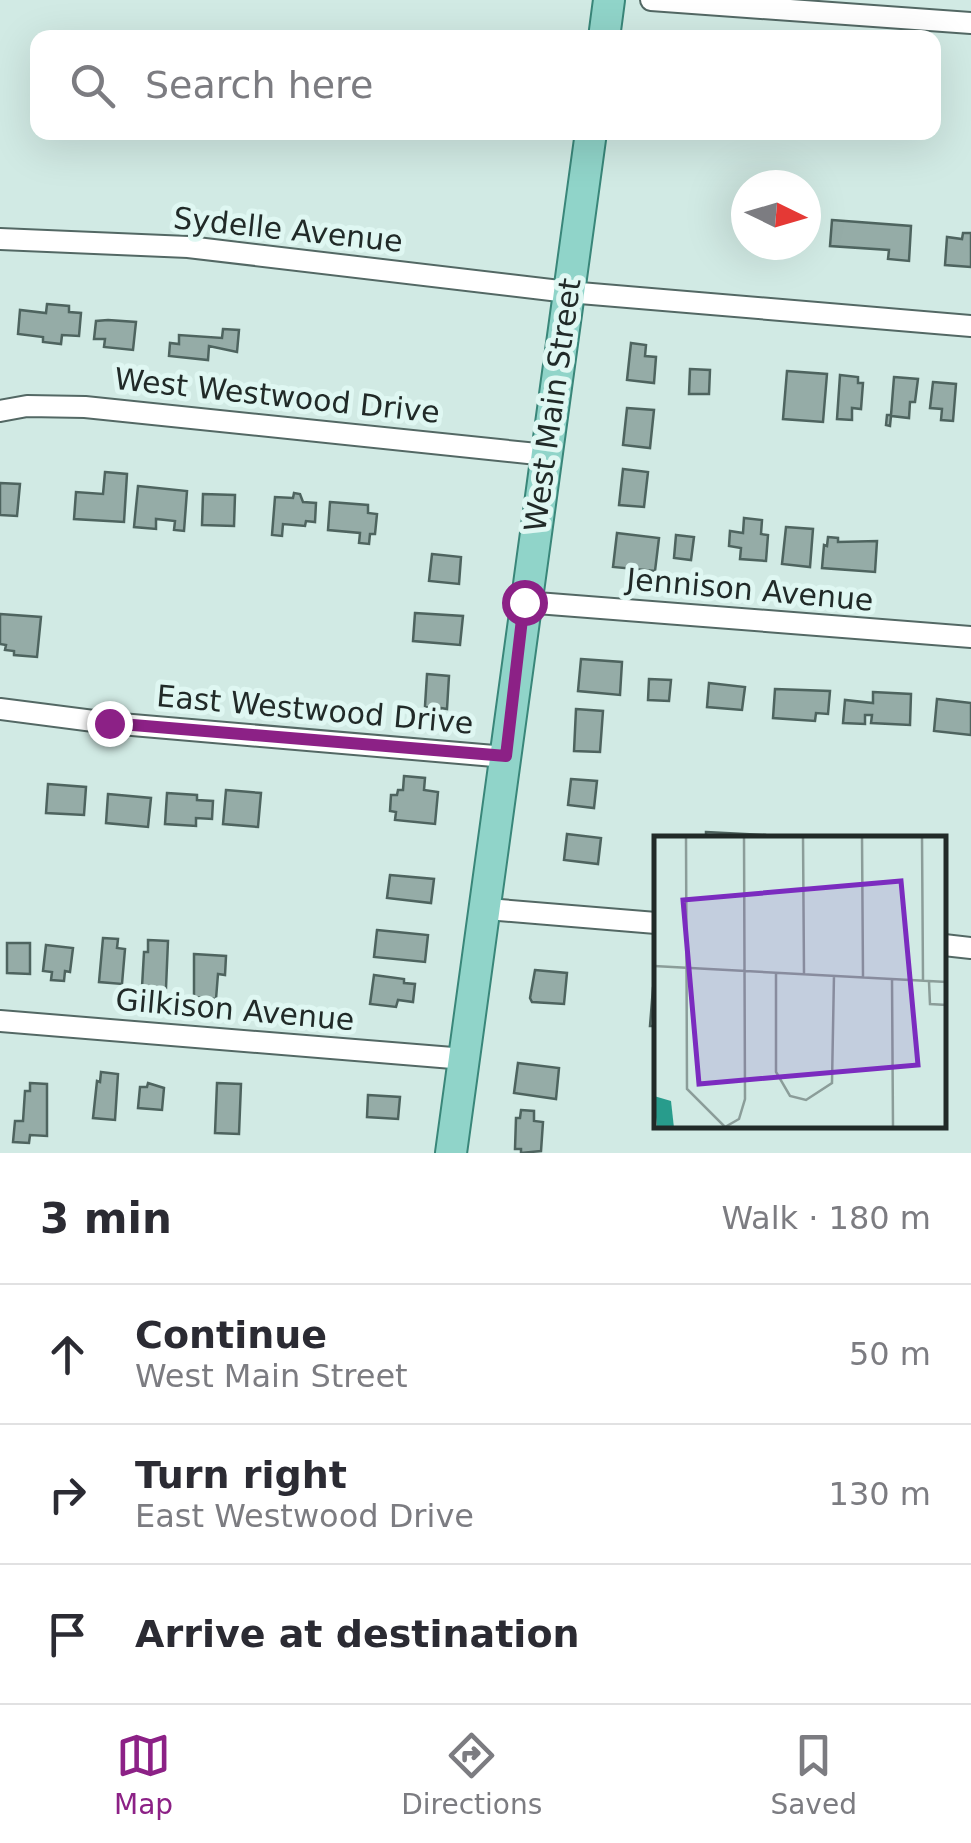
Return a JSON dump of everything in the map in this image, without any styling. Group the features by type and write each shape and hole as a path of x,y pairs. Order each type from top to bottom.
{"main road":[{"path":"605,30 609,0"},
{"name":"West Main Street","path":"451,1153 590,140"}],"street":[{"path":"651,0 971,23"},
{"name":"Sydelle Avenue","path":"0,239 188,247 568,292 971,326"},
{"name":"West Westwood Drive","path":"0,411 27,406 85,406 547,455"},
{"name":"Jennison Avenue","path":"524,602 971,637"},
{"name":"East Westwood Drive","path":"0,709 109,723 506,756"},
{"path":"486,910 654,923"},
{"path":"946,946 971,948"},
{"name":"Gilkison Avenue","path":"0,1022 465,1059"}],"building":[{"path":"832,220 911,226 909,261 888,259 889,250 830,246"},
{"path":"963,233 971,233 971,267 945,265 947,237 962,239"},
{"path":"47,304 69,306 69,312 81,313 79,336 62,335 61,344 18,334 20,310 46,313"},
{"path":"96,321 136,322 133,350 104,347 105,339 94,339"},
{"path":"223,329 239,330 237,352 209,346 208,360 169,356 170,343 179,344 179,335 222,338"},
{"path":"631,343 646,345 645,356 656,357 654,383 627,380"},
{"path":"690,369 710,370 709,394 689,394"},
{"path":"787,371 827,374 823,422 783,419"},
{"path":"840,375 858,377 858,383 863,383 861,409 852,408 852,420 837,419"},
{"path":"894,377 918,379 909,418 891,416 890,426 886,425 887,415 891,415"},
{"path":"933,382 956,384 953,421 941,420 942,409 930,408"},
{"path":"627,408 654,410 650,448 623,445"},
{"path":"623,469 648,472 644,507 619,505"},
{"path":"105,472 127,474 124,522 74,519 76,492 103,494"},
{"path":"0,483 20,484 17,516 0,515"},
{"path":"138,486 187,491 184,531 174,530 175,521 156,519 156,529 134,527"},
{"path":"294,493 300,494 303,502 316,503 315,522 306,521 305,526 283,524 282,536 272,535 275,497 293,498"},
{"path":"203,494 235,495 234,526 202,525"},
{"path":"330,502 368,505 368,513 377,514 375,534 370,534 369,544 359,543 360,533 328,530"},
{"path":"744,518 762,520 761,534 768,535 766,561 740,559 741,548 729,546 730,531 743,533"},
{"path":"786,527 813,529 810,567 782,564"},
{"path":"617,533 659,538 655,571 613,567"},
{"path":"676,535 694,537 691,560 674,558"},
{"path":"828,537 838,538 838,542 877,541 875,572 822,568"},
{"path":"432,554 461,557 459,584 429,581"},
{"path":"415,613 463,616 460,645 413,641"},
{"path":"0,614 41,617 37,657 5,650 6,645 0,644"},
{"path":"581,659 622,662 620,695 578,691"},
{"path":"427,674 449,676 447,709 441,708 441,712 425,706"},
{"path":"649,679 671,680 669,701 648,700"},
{"path":"709,683 745,687 742,710 707,707"},
{"path":"775,689 830,691 828,714 816,713 815,721 773,718"},
{"path":"873,692 911,694 910,725 871,723 872,715 865,715 865,724 843,723 845,700 873,703"},
{"path":"937,699 971,703 971,735 934,731"},
{"path":"576,709 603,711 600,752 574,751"},
{"path":"404,776 425,778 424,790 438,792 435,824 395,820 396,812 390,811 391,795 403,790"},
{"path":"571,779 597,781 594,808 568,805"},
{"path":"48,784 86,787 84,815 46,813"},
{"path":"226,790 261,793 258,827 223,824"},
{"path":"167,793 197,795 197,800 213,801 212,819 196,818 196,826 165,824"},
{"path":"108,794 151,798 148,827 106,823"},
{"path":"706,832 765,835 765,836 706,836"},
{"path":"567,834 601,838 598,864 564,860"},
{"path":"390,875 434,879 431,903 387,898"},
{"path":"377,930 428,935 425,962 374,957"},
{"path":"103,938 118,939 117,948 125,949 122,984 99,982"},
{"path":"148,940 168,941 166,988 142,987"},
{"path":"7,943 30,943 30,974 7,973"},
{"path":"46,945 73,948 70,972 65,971 64,981 51,980 52,972 43,971"},
{"path":"194,954 226,956 225,975 218,974 216,999 194,997"},
{"path":"535,970 567,973 564,1004 532,1002"},
{"path":"374,975 415,984 413,1002 398,1000 396,1007 370,1004"},
{"path":"653,988 654,988 654,1026 650,1026"},
{"path":"518,1063 559,1068 556,1099 514,1093"},
{"path":"101,1072 118,1074 115,1120 93,1118"},
{"path":"30,1083 47,1084 47,1136 30,1135 29,1143 13,1142 15,1121 23,1121 25,1091 30,1091"},
{"path":"148,1083 164,1088 162,1110 138,1108 140,1087 147,1087"},
{"path":"217,1083 241,1084 239,1134 215,1133"},
{"path":"368,1095 400,1097 398,1119 367,1117"},
{"path":"521,1110 534,1111 534,1121 543,1122 541,1151 521,1153 521,1149 515,1149 516,1118 520,1118"}],"route":[{"path":"109,723 506,756 524,602"}]}
